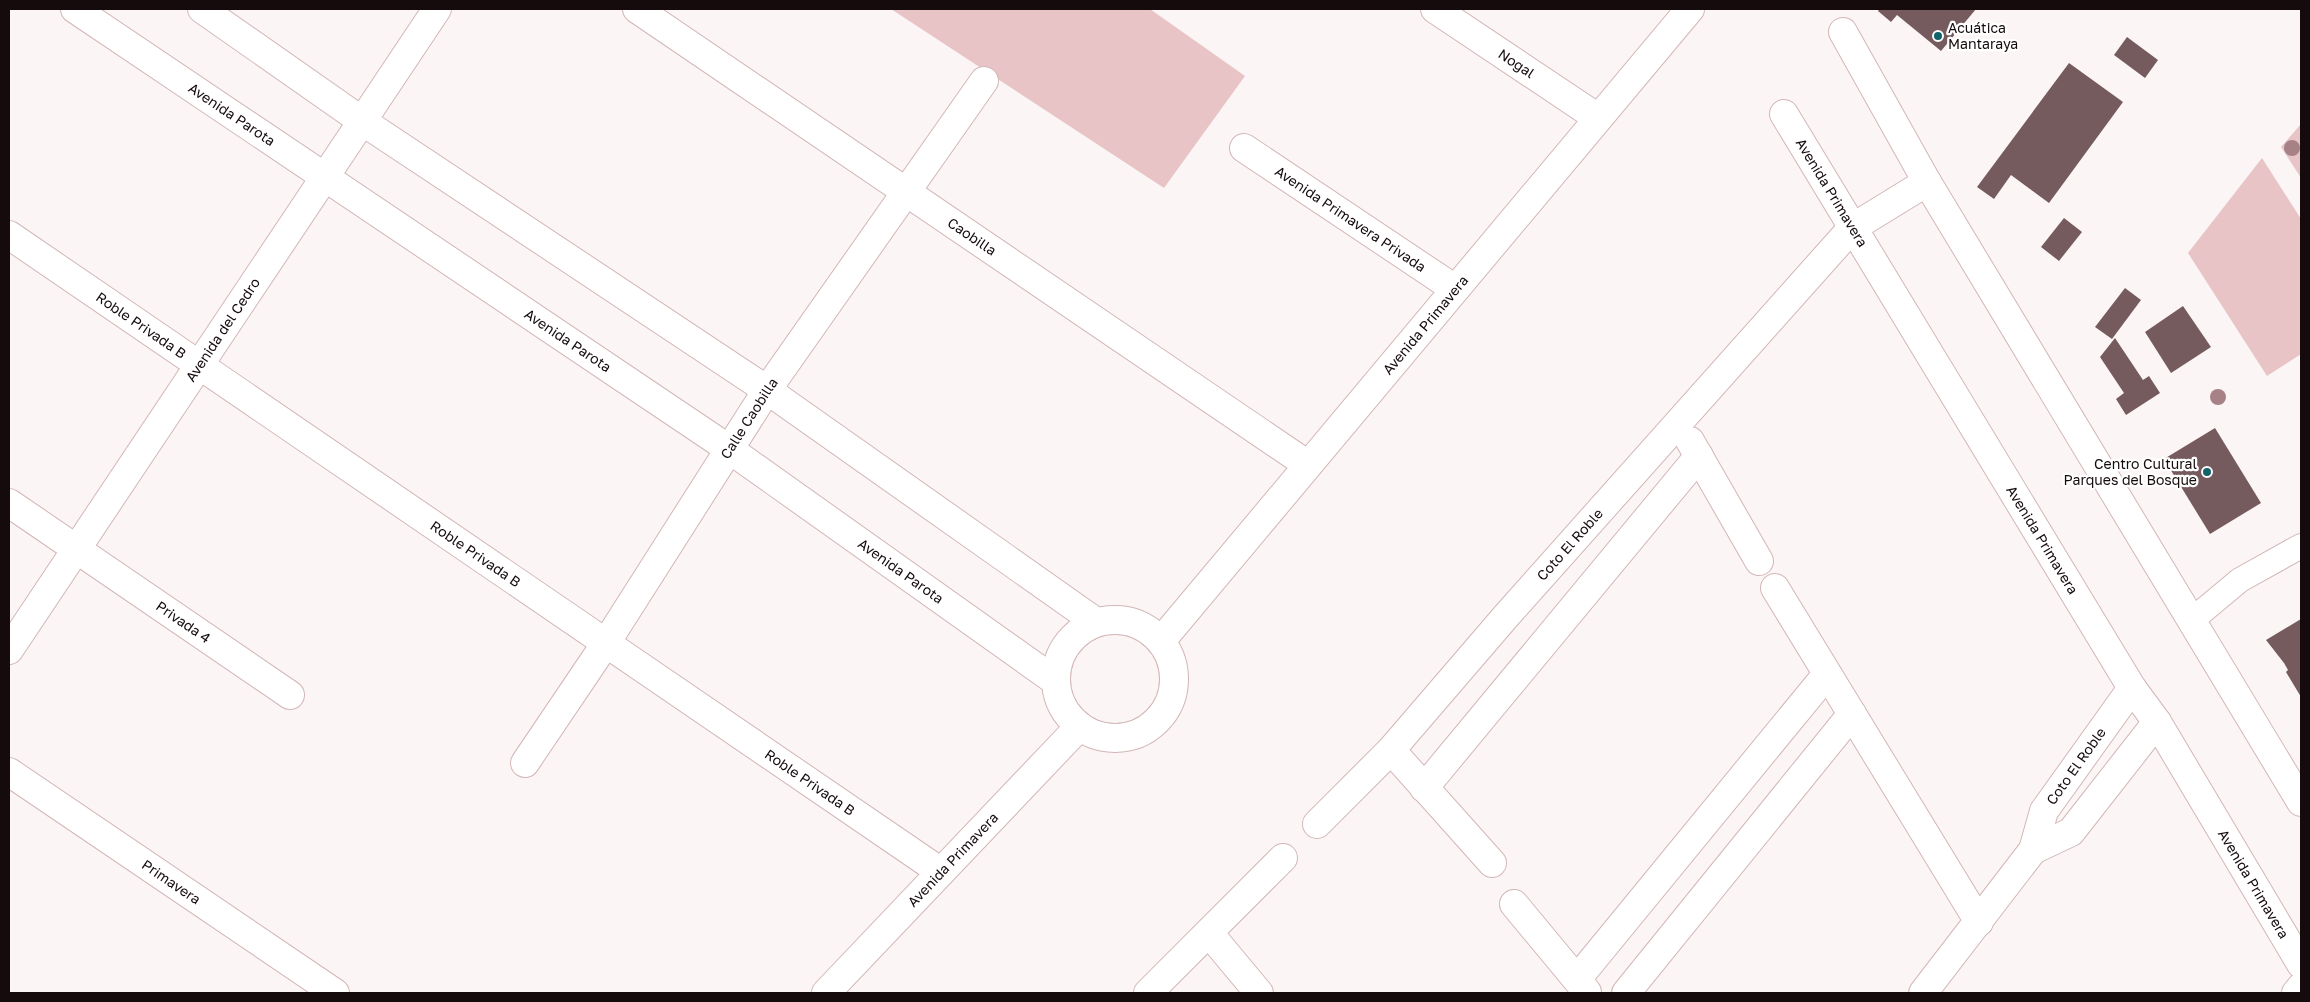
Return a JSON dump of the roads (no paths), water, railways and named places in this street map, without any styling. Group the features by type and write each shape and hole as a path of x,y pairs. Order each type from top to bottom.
{"street":[{"name":"Avenida Parota","path":"75,9 729,449 1054,680"},
{"path":"202,9 362,121 767,390 1096,622"},
{"name":"Avenida del Cedro","path":"9,650 437,9"},
{"name":"Caobilla","path":"637,9 1308,465"},
{"name":"Nogal","path":"1435,9 1598,118"},
{"name":"Avenida Primavera","path":"1160,641 1690,9"},
{"path":"1843,32 1927,182 2301,802"},
{"name":"Calle Caobilla","path":"525,763 606,643 767,390 984,81"},
{"name":"Avenida Primavera","path":"1784,114 2132,688 2157,722 2301,964"},
{"name":"Avenida Primavera Privada","path":"1244,148 1455,289"},
{"path":"1852,228 1927,182"},
{"name":"Coto El Roble","path":"1317,824 1391,750 1507,615 1852,228"},
{"name":"Roble Privada B","path":"9,235 941,872"},
{"path":"1679,422 1760,561"},
{"path":"1424,788 1698,456"},
{"name":"Privada 4","path":"9,503 290,695"},
{"path":"1775,588 1979,922"},
{"path":"1131,621 1160,641 1172,663 1174,687 1166,710 1148,728 1126,738 1101,737 1079,727 1061,706 1054,680 1066,644 1096,622 1131,621"},
{"path":"1514,904 1583,986 1827,674"},
{"name":"Coto El Roble","path":"1923,993 2034,850 2044,811 2132,688"},
{"path":"1626,993 1852,714"},
{"name":"Coto El Roble","path":"2034,850 2071,832 2157,722"},
{"name":"Avenida Primavera","path":"826,993 1079,727"},
{"path":"1391,750 1492,863"},
{"name":"Primavera","path":"9,772 335,993"},
{"path":"1148,993 1284,858"},
{"path":"1209,933 1259,993"},
{"path":"2296,993 2301,987"}],"lane":[{"path":"2192,620 2240,580 2301,546"}],"place":[{"name":"Acuática Mantaraya","path":"1938,36"},
{"name":"Centro Cultural Parques del Bosque","path":"2207,472"}]}
